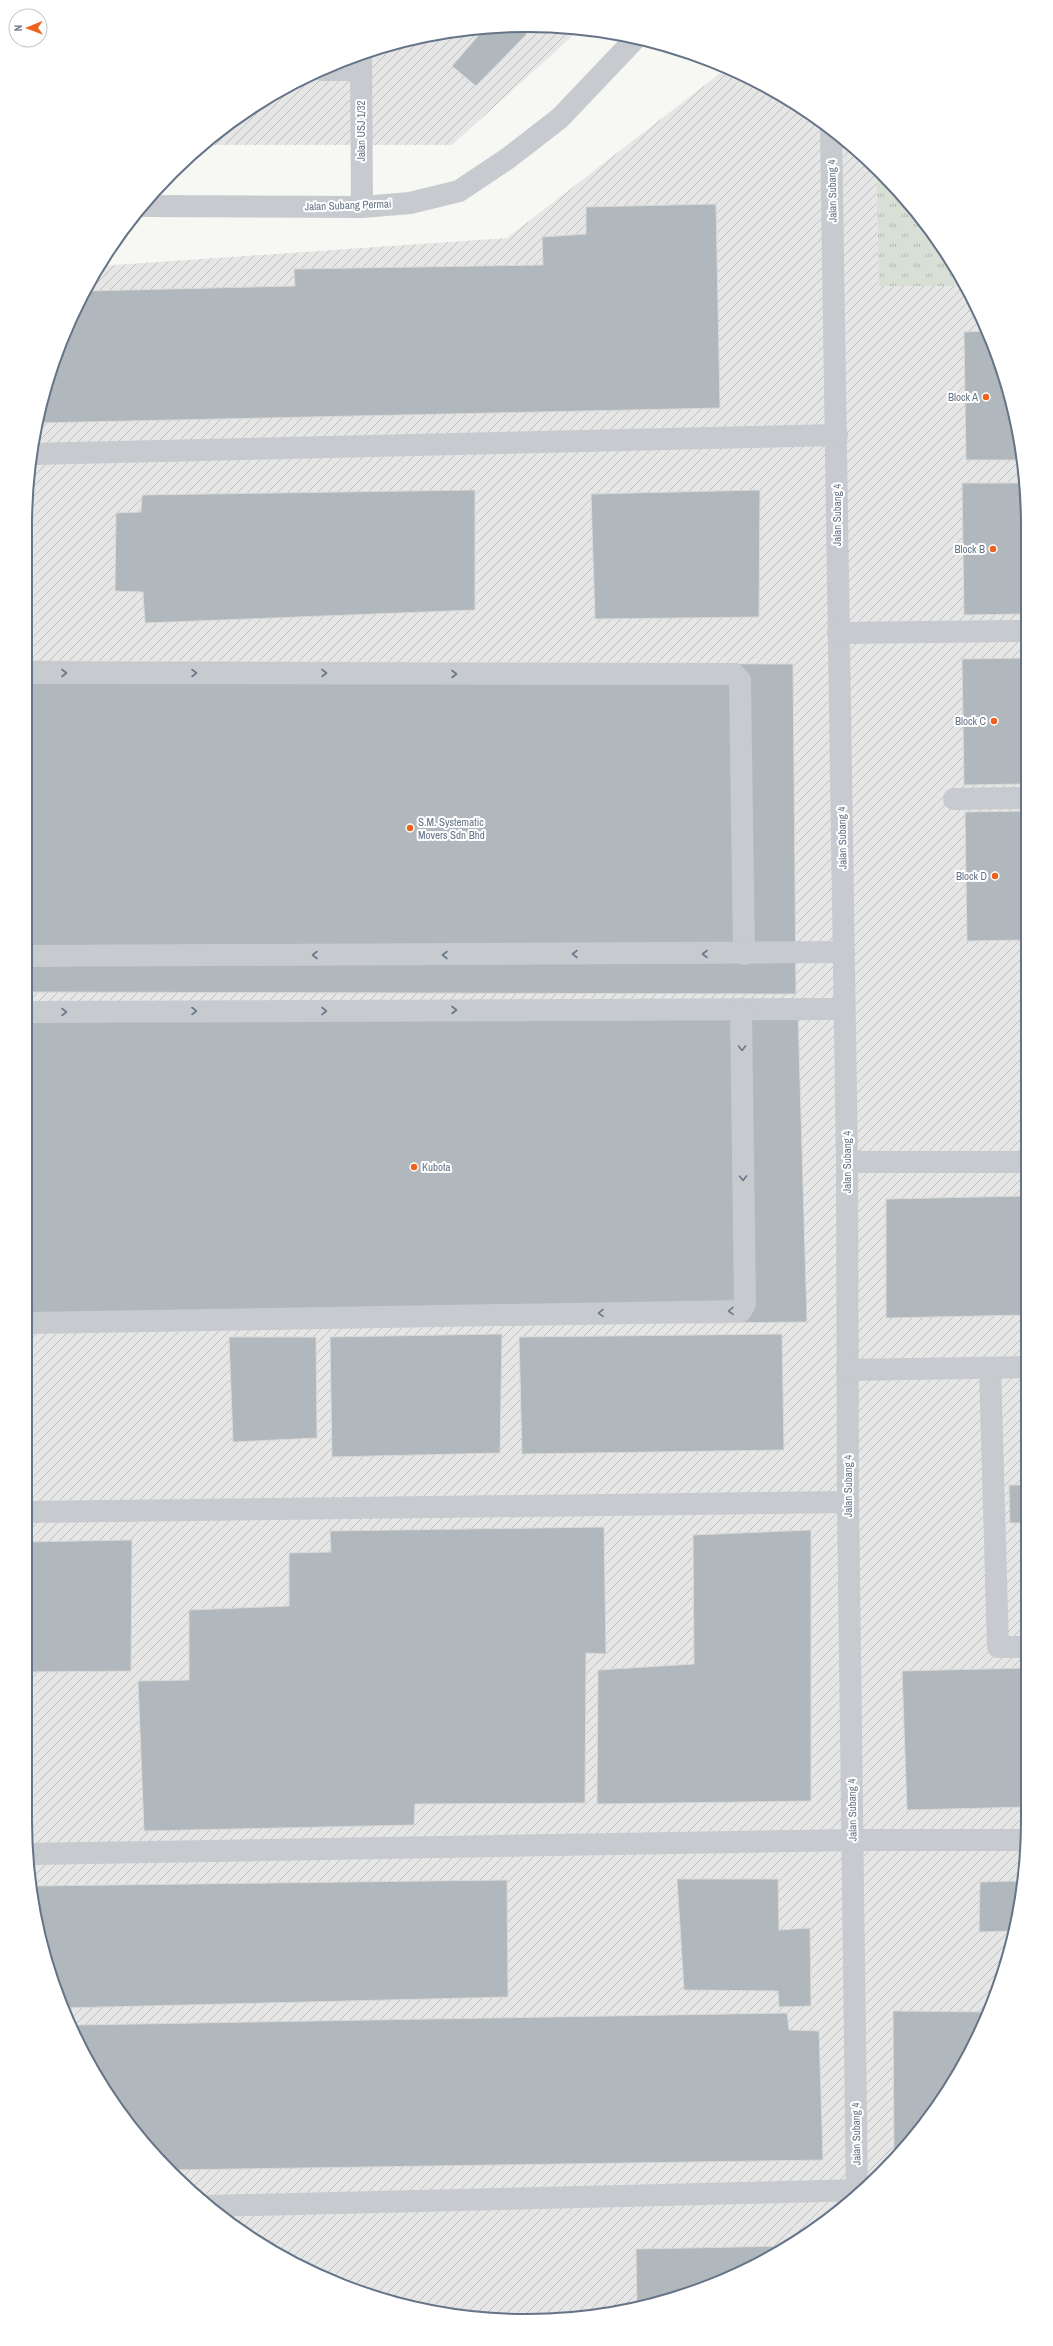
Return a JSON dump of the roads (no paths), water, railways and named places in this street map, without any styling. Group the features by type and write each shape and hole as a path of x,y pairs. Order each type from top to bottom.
{"street":[{"name":"Jalan Subang Permai","path":"150,206 362,207 410,203 459,191 507,159 560,118 631,44"},
{"name":"Jalan USJ 1/32","path":"361,62 362,207"},
{"name":"Jalan Subang 4","path":"831,137 837,435 838,633 844,1009 848,1162 848,1502 859,2185"},
{"path":"38,454 837,435"},
{"path":"838,633 1021,631"},
{"path":"32,673 734,674 740,680 744,954"},
{"path":"954,799 1021,798"},
{"path":"32,956 744,954 844,952"},
{"path":"32,1322 741,1311 745,1304 741,1009"},
{"path":"32,1012 844,1009"},
{"path":"848,1162 1021,1162"},
{"path":"847,1370 1021,1367"},
{"path":"990,1368 998,1647 1021,1647"},
{"path":"32,1512 848,1502"},
{"path":"33,1854 853,1840 1020,1840"},
{"path":"218,2206 852,2192"}],"place":[{"name":"Block A","path":"986,397"},
{"name":"Block B","path":"993,549"},
{"name":"Block C","path":"994,721"},
{"name":"S.M. Systematic Movers Sdn Bhd","path":"410,828"},
{"name":"Block D","path":"995,876"},
{"name":"Kubota","path":"414,1167"}]}
